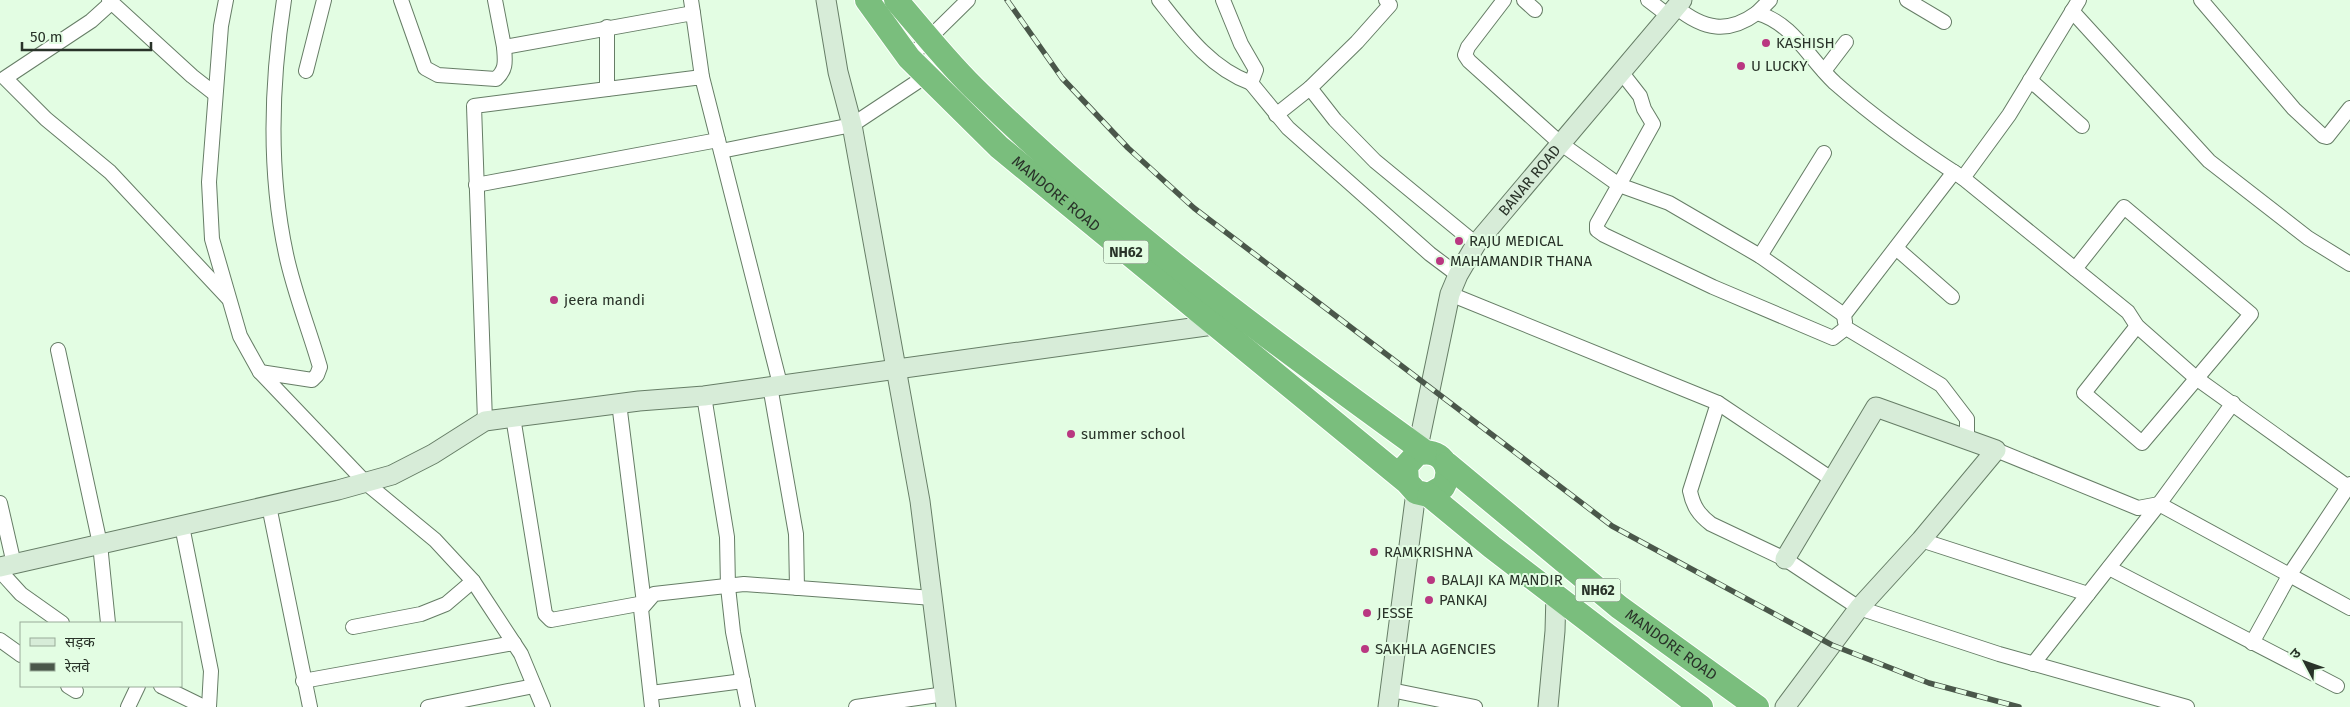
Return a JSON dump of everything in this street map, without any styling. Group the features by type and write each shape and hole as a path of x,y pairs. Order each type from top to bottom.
{"highway":[{"name":"MANDORE ROAD","path":"867,0 909,58 999,147 1213,325 1417,490 1556,594 1701,707"},
{"name":"MANDORE ROAD","path":"896,0 985,99 1164,257 1282,349 1421,449 1438,454 1447,464 1619,607 1757,707"},
{"path":"1421,449 1406,466 1417,490 1443,488 1448,472 1447,464"}],"street":[{"path":"226,0 221,26 209,182 212,240 240,336 260,372 366,482 435,540 473,581 521,654 543,707"},
{"path":"260,372 312,380 317,375 320,367 286,254 272,150 276,50 284,0"},
{"path":"306,70 324,0"},
{"path":"401,0 425,68 438,75 496,79 503,72 506,64 494,0"},
{"path":"826,0 838,72 852,125 920,501 946,701 856,707"},
{"path":"909,58 968,0"},
{"path":"1159,0 1190,40 1235,77 1251,83 1276,116 1430,254 1458,274"},
{"path":"1504,0 1468,47 1465,55 1469,61 1560,143 1619,185 1669,203 1760,256 1845,321 1942,385 1967,418 1967,441"},
{"path":"1524,0 1535,10"},
{"path":"1648,0 1675,7 1687,16 1701,22 1729,28 1744,22 1757,13 1770,0"},
{"path":"1907,0 1944,22"},
{"path":"2201,0 2294,109 2323,136 2326,137 2333,132 2350,108"},
{"path":"215,94 192,76 110,1 91,21 2,76 46,119 110,172 228,298"},
{"path":"1276,116 1310,88 1357,42 1390,2"},
{"path":"1226,4 1241,44 1256,70 1251,83"},
{"path":"504,47 607,27 692,6 702,77 720,146 775,385 796,534 797,588"},
{"path":"1622,73 1640,96 1644,109 1653,124 1597,224 1597,230 1604,236 1713,287 1833,338 1924,209 1959,175 2009,115 2075,6 2209,161 2308,238 2350,264"},
{"name":"BANAR ROAD","path":"1421,449 1450,294 1458,274 1476,244 1560,143 1622,73 1675,7"},
{"path":"1757,13 1767,16 1791,32 1812,60 1906,141 1959,175 2128,312 2137,326 2196,378 2234,403 2349,487 2290,574 2252,643"},
{"path":"607,27 607,89"},
{"path":"1824,71 1846,42"},
{"path":"476,185 852,125 926,76"},
{"path":"485,421 474,106 702,77"},
{"path":"2030,80 2082,126"},
{"path":"1310,88 1335,120 1376,161 1476,244"},
{"path":"1760,256 1824,153"},
{"path":"2076,269 2124,207 2251,314 2142,443 2084,393 2137,326"},
{"path":"1896,248 1952,297"},
{"path":"1450,294 1718,403 1833,480"},
{"path":"5,567 269,506 392,475 433,454 485,421 619,403 704,396 1213,325"},
{"path":"58,350 100,544 108,622"},
{"path":"704,396 727,537 728,587 733,632 748,707"},
{"path":"619,403 644,603"},
{"path":"1718,403 1690,491 1693,504 1700,516 1711,524 1785,560 1860,608 2034,664 2187,707"},
{"path":"2034,664 2234,403"},
{"path":"1785,560 1876,407 1996,450 2138,508 2158,504 2350,608"},
{"path":"514,417 548,618 551,620 644,603"},
{"path":"1785,707 1860,608 1921,540 1996,450"},
{"path":"1417,490 1389,698 1476,707"},
{"path":"0,503 5,567 21,594 61,622"},
{"path":"269,506 310,707"},
{"path":"182,526 211,671 209,707"},
{"path":"1921,540 2088,594"},
{"path":"2109,568 2337,686"},
{"path":"353,627 421,614 446,604 473,581"},
{"path":"652,707 641,609 644,603 654,594 744,584 933,598"},
{"path":"1548,707 1555,631 1556,594"},
{"path":"0,640 20,654"},
{"path":"304,681 514,643"},
{"path":"651,693 743,681"},
{"path":"428,707 534,686"},
{"path":"128,707 138,687"},
{"path":"163,687 204,707"}],"railway":[{"path":"1007,0 1062,78 1128,148 1194,208 1612,526 1832,645 1929,683 2019,707"}],"place":[{"name":"KASHISH","path":"1766,43"},
{"name":"U LUCKY","path":"1741,66"},
{"name":"RAJU MEDICAL","path":"1459,241"},
{"name":"MAHAMANDIR THANA","path":"1440,261"},
{"name":"jeera mandi","path":"554,300"},
{"name":"summer school","path":"1071,434"},
{"name":"RAMKRISHNA","path":"1374,552"},
{"name":"BALAJI KA MANDIR","path":"1431,580"},
{"name":"PANKAJ","path":"1429,600"},
{"name":"JESSE","path":"1367,613"},
{"name":"SAKHLA AGENCIES","path":"1365,649"}]}
